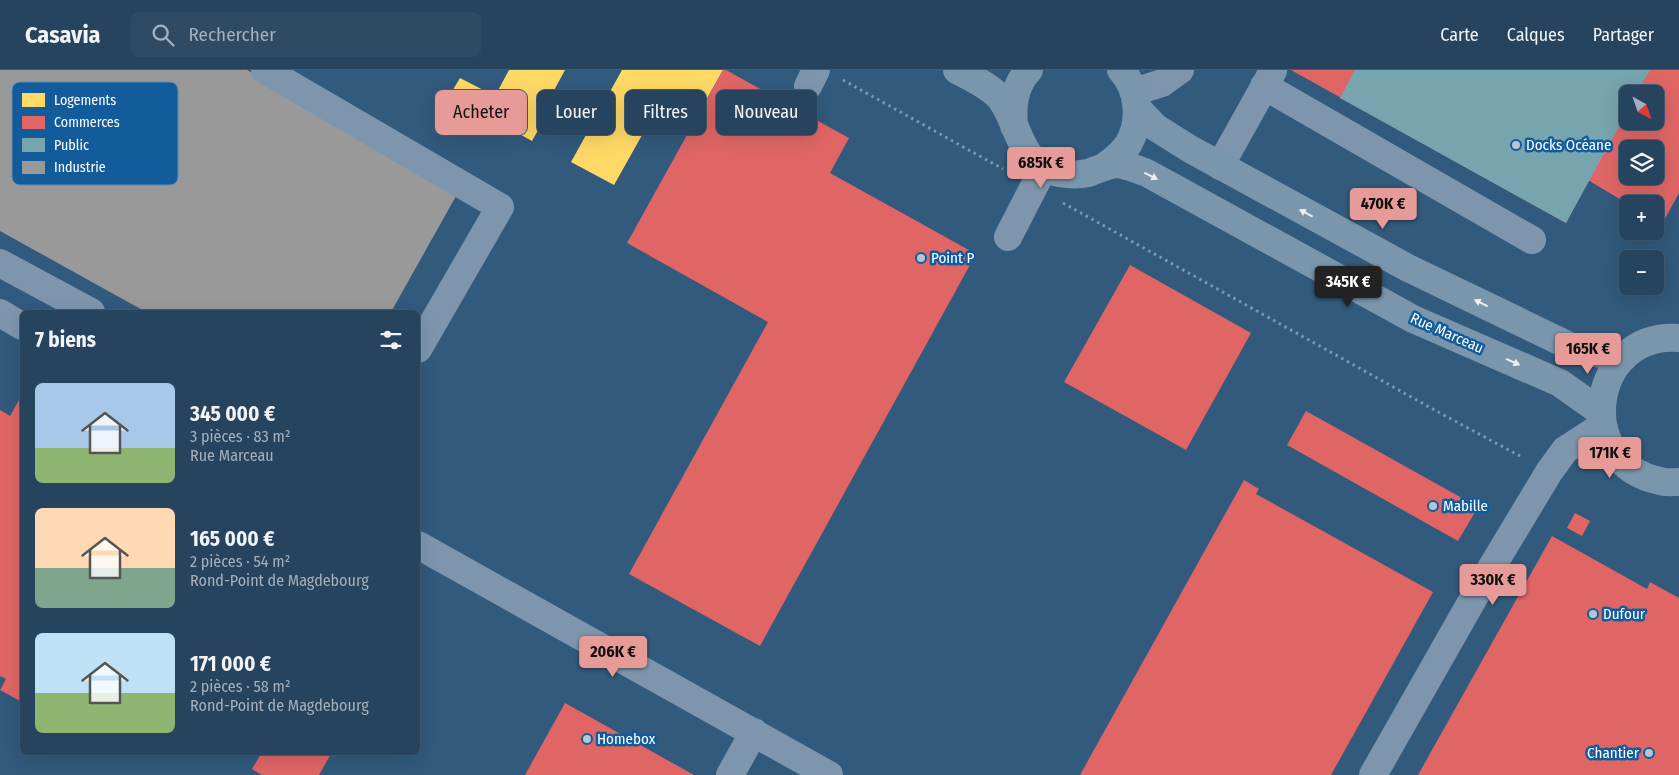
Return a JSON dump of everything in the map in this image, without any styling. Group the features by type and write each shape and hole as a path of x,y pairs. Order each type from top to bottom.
{"main road":[{"name":"Rue Marceau","path":"957,70 986,86 999,97 1039,177 1088,173 1119,164 1147,173 1413,319 1560,383 1602,419"},
{"name":"Rue Marceau","path":"1014,127 1012,108 1016,90 1029,70"},
{"name":"Rue Marceau","path":"1104,167 1118,156 1129,142 1136,126 1131,90"},
{"path":"1131,90 1155,127 1220,166 1408,268 1578,350 1624,358"},
{"path":"1678,337 1657,340 1639,346 1624,358 1611,374 1603,392 1602,419 1610,446 1623,462 1640,475 1660,482 1679,482"}],"street":[{"path":"265,70 500,207 420,346"},
{"path":"1131,90 1162,83 1180,70"},
{"path":"1220,166 1269,78 1532,240"},
{"path":"1008,237 1039,177"},
{"path":"0,263 87,310"},
{"path":"0,313 20,325"},
{"path":"1373,775 1481,585 1549,472 1565,450 1602,419"},
{"path":"420,546 829,775"},
{"path":"730,775 754,732"}],"path":[{"path":"841,79 1039,177 1440,414 1520,456"}],"building: Logements":[{"path":"509,70 565,70 554,90 537,90 537,132 532,141 521,135 527,135 527,90 498,90"},
{"path":"622,70 723,70 706,100 706,90 625,90 625,135 642,135 614,185 571,162 586,135 615,135 615,90 611,90"},
{"path":"460,78 483,90 453,90"}],"building: Commerces":[{"path":"723,70 726,70 762,90 716,90 716,135 817,135 817,120 849,138 830,173 976,254 760,646 629,574 768,322 627,243 687,135 706,135 706,101"},
{"name":"Docks Océane","path":"1291,70 1679,70 1679,193 1664,220 1664,195 1619,195 1619,199 1588,180 1566,223"},
{"path":"1130,265 1251,333 1186,450 1064,382"},
{"path":"19,400 20,701 0,690 6,679 0,676 0,410 10,416"},
{"path":"1306,411 1478,507 1458,541 1287,445"},
{"path":"1244,480 1259,489 1256,494 1433,592 1331,775 1080,775"},
{"path":"1575,513 1590,521 1582,536 1567,528"},
{"path":"1552,536 1647,589 1650,582 1679,598 1679,775 1418,775"},
{"name":"Homebox","path":"565,703 694,775 525,775"},
{"path":"260,755 330,755 319,775 262,775 252,769"}],"building: Public":[{"name":"Docks Océane","path":"1355,70 1650,70 1641,85 1619,85 1619,126 1566,223 1340,98"}],"building: Industrie":[{"path":"0,70 247,70 460,189 392,310 142,310 0,231"}],"place":[{"name":"Docks Océane","path":"1516,145"},
{"name":"Point P","path":"921,258"},
{"name":"Mabille","path":"1433,506"},
{"name":"Dufour","path":"1593,614"},
{"name":"Homebox","path":"587,739"},
{"name":"Chantier","path":"1649,753"}]}
